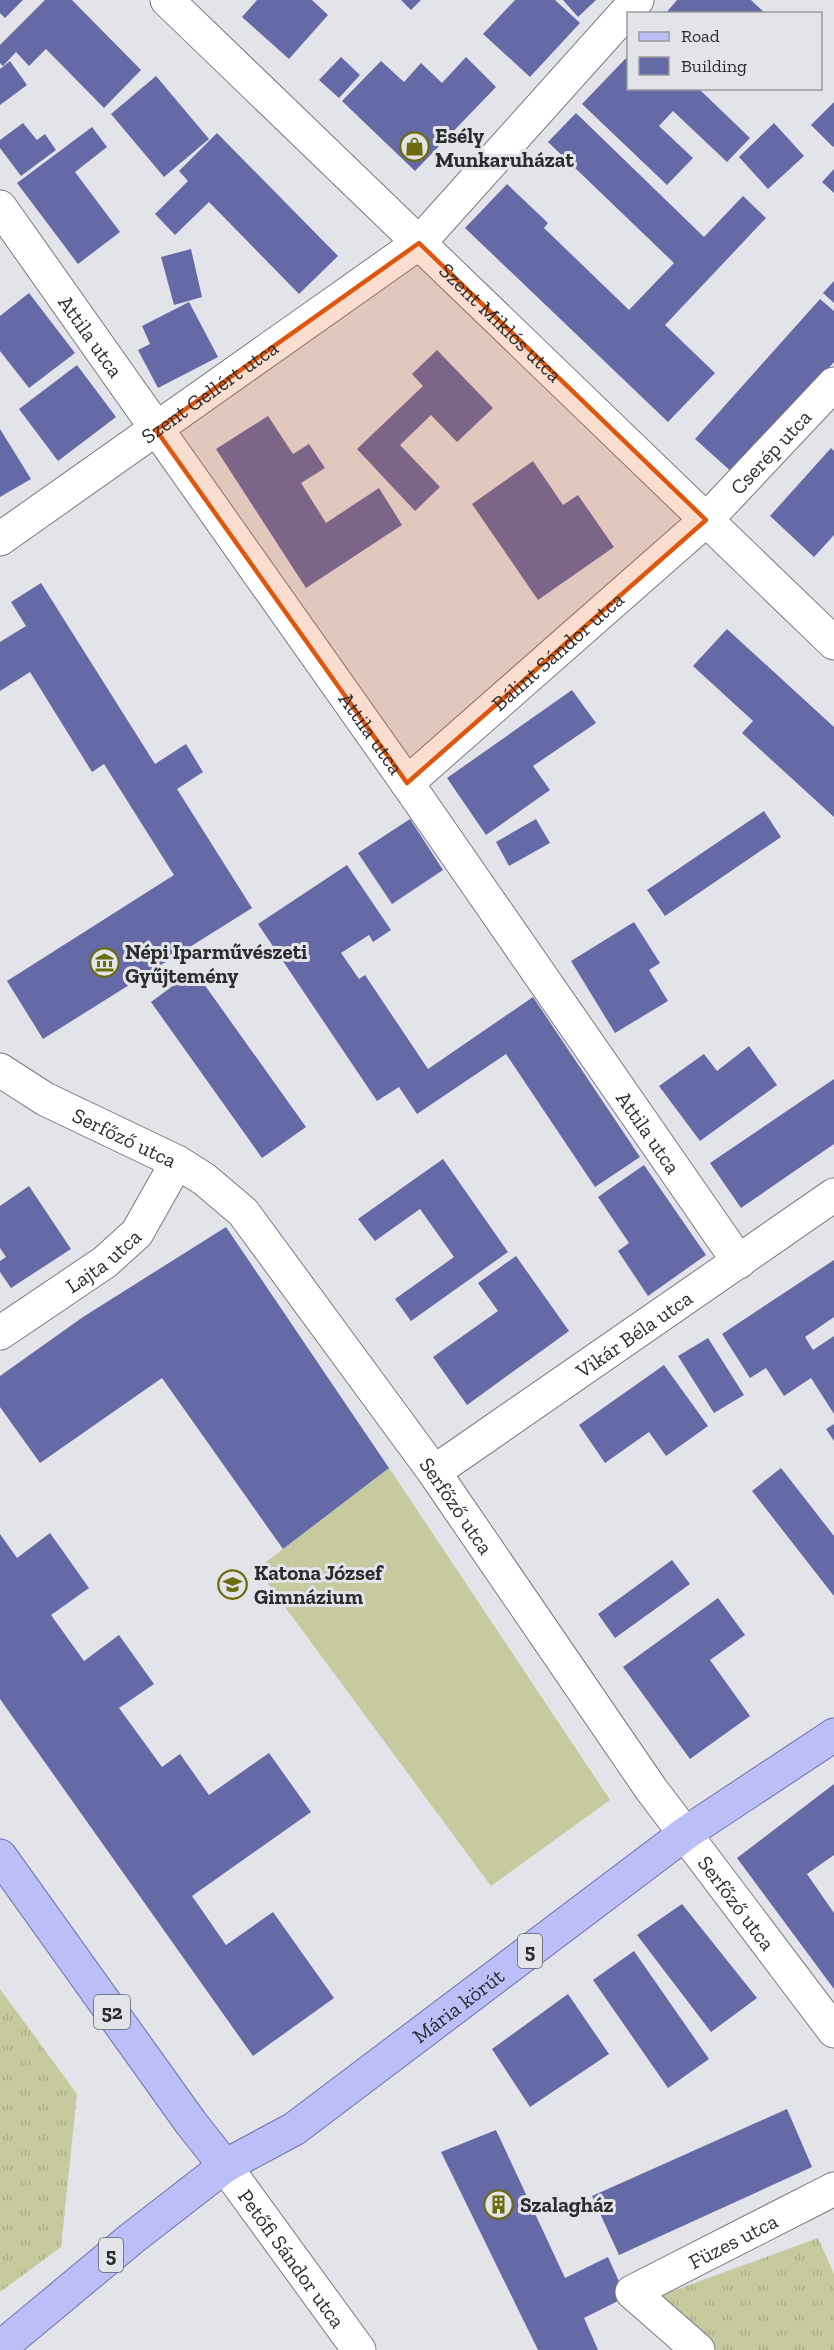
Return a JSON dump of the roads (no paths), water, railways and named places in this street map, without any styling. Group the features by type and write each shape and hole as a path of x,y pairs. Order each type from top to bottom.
{"main road":[{"name":"Mária körút","path":"225,2166 302,2123 686,1833 834,1735"},
{"name":"52","path":"0,1856 191,2123 225,2166"},
{"name":"5","path":"0,2348 131,2239 225,2166"}],"street":[{"name":"Szent Gellért utca","path":"0,539 419,243 637,0"},
{"name":"Szent Miklós utca","path":"180,4 419,243 834,644"},
{"name":"Attila utca","path":"0,207 407,783 739,1262"},
{"name":"Cserép utca","path":"706,520 834,384"},
{"name":"Bálint Sándor utca","path":"407,783 706,520"},
{"name":"Serfőző utca","path":"0,1070 45,1099 177,1162 204,1179 243,1212 434,1472 651,1789 834,2031"},
{"name":"Lajta utca","path":"0,1333 105,1262 137,1233 177,1162"},
{"name":"Vikár Béla utca","path":"434,1472 834,1195"},
{"name":"Petőfi Sándor utca","path":"225,2166 359,2350"},
{"name":"Füzes utca","path":"698,2350 632,2292 834,2189"}],"place":[{"name":"Esély Munkaruházat","path":"414,147"},
{"name":"Népi Iparművészeti Gyűjtemény","path":"104,963"},
{"name":"Katona József Gimnázium","path":"233,1584"},
{"name":"Szalagház","path":"499,2204"}]}
